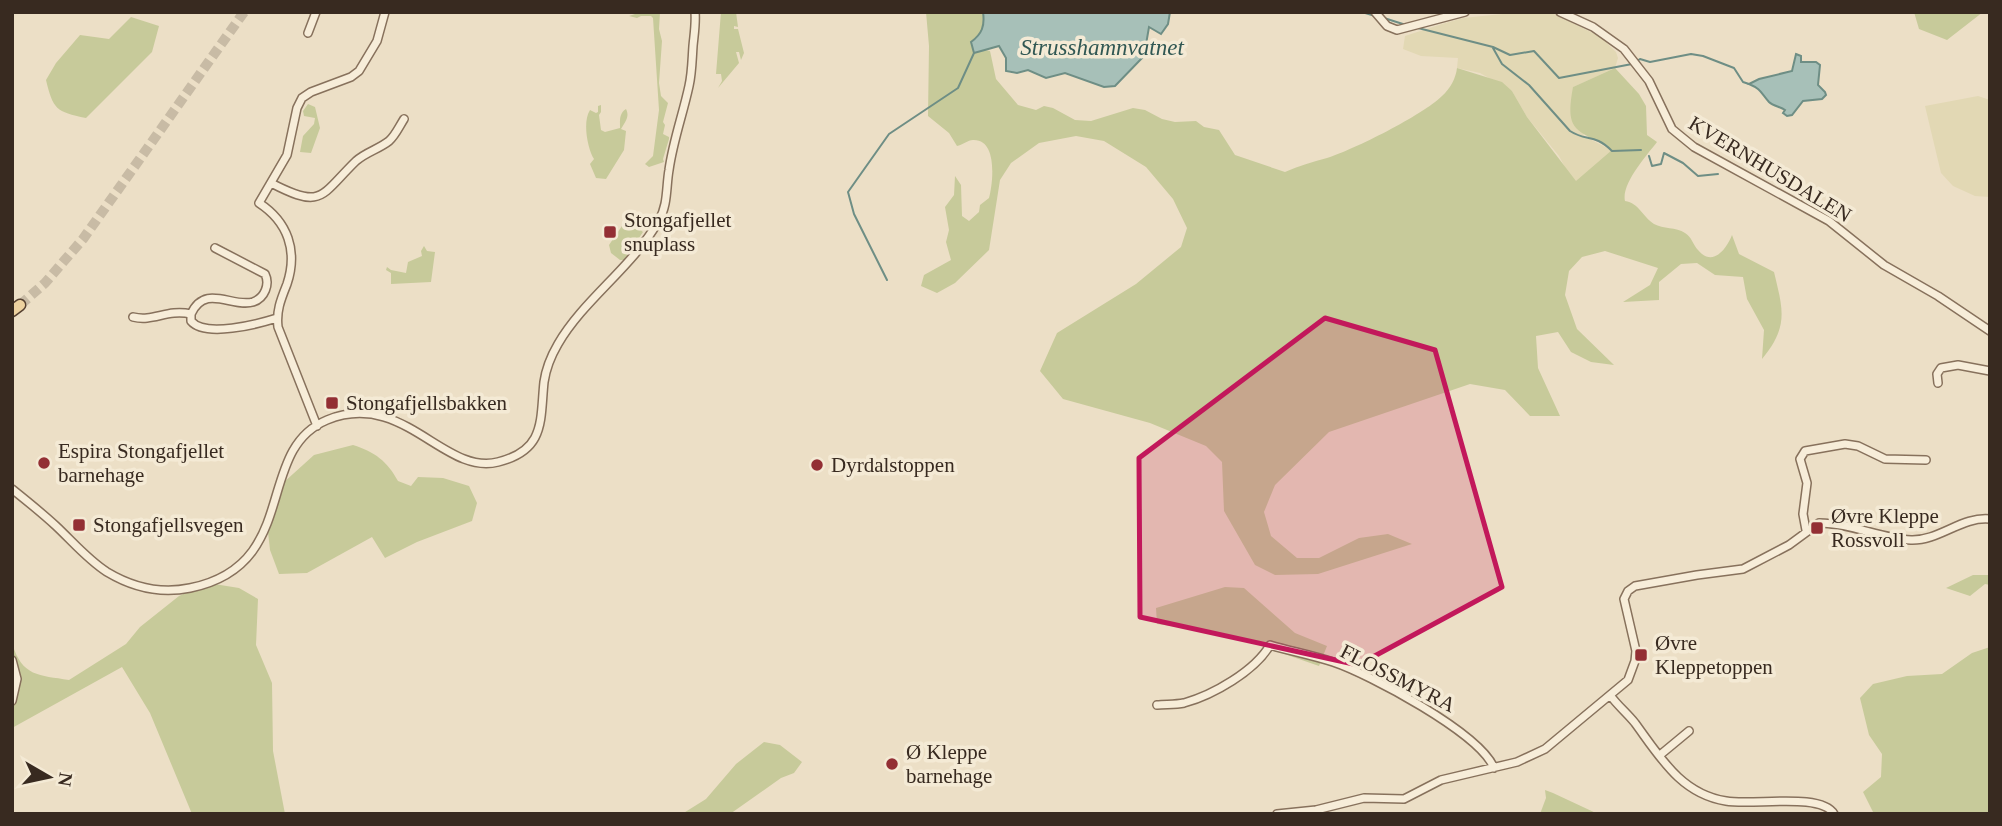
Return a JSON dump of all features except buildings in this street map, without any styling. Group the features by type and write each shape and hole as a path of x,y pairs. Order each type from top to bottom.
{"street":[{"path":"308,33 316,12"},
{"path":"317,426 281,336 277,318 290,273 292,254 289,237 281,222 259,203 287,155 297,108 302,98 359,71 377,41 385,12"},
{"path":"12,489 105,570 136,585 155,590 188,588 227,574 250,554 262,538 270,519 287,463 299,444 317,426 343,416 382,415 470,461 492,464 511,458 528,446 539,429 546,371 559,342 628,263 661,217 669,170 689,88 695,12"},
{"path":"1375,12 1392,29 1401,30 1465,12"},
{"path":"1384,23 1385,12"},
{"name":"KVERNHUSDALEN","path":"1560,12 1594,27 1624,49 1649,81 1670,125 1681,138 1723,164 1761,182 1829,221 1884,265 1938,296 1990,331"},
{"path":"1376,28 1384,23"},
{"path":"271,183 298,196 319,196 328,191 357,160 392,139 404,119"},
{"path":"215,248 265,274 266,288 260,298 251,302 206,299 196,306 191,314 192,323 205,328 240,327 277,318"},
{"path":"133,317 145,318 176,311 191,314"},
{"path":"1938,383 1937,374 1941,368 1958,365 1990,371"},
{"path":"1806,530 1803,514 1807,484 1800,459 1805,451 1845,444 1864,448 1885,459 1926,460"},
{"path":"1277,814 1324,808 1364,798 1404,799 1441,780 1494,768 1537,754 1628,680 1636,651 1624,608 1624,599 1630,588 1744,569 1790,545 1813,525 1823,523 1912,540 1936,535 1978,518 1990,519"},
{"name":"FLOSSMYRA","path":"1157,705 1185,702 1222,686 1258,661 1270,645 1332,662 1444,719 1477,746 1494,768"},
{"path":"12,660 17,679 12,701"},
{"path":"1610,695 1674,775 1707,797 1743,803 1812,802 1828,806 1835,814"},
{"path":"1660,755 1689,731"}],"highlighted area":[{"path":"1325,318 1435,350 1502,587 1358,665 1140,617 1139,458"}],"shaded area":[{"path":"1522,12 1554,14 1601,37 1616,52 1618,58 1615,68 1573,87 1584,136 1613,151 1576,182 1527,117 1512,91 1480,73 1457,68 1458,58 1421,56 1403,49 1405,36 1442,24 1463,18"},
{"path":"1978,96 1990,100 1990,197 1975,196 1953,186 1941,173 1925,106"}],"green space":[{"path":"660,12 659,29 662,41 659,83 661,96 668,103 663,134 669,139 664,162 649,167 645,164 653,156 659,110 653,18 629,16"},
{"path":"721,12 736,12 738,27 734,26 734,29 738,29 744,53 741,60 739,52 736,52 739,63 718,88 722,81 721,74 716,74"},
{"path":"926,12 983,12 985,22 974,53 990,51 996,79 1018,105 1036,110 1044,106 1053,108 1075,120 1091,121 1133,108 1175,122 1196,121 1204,127 1219,130 1235,155 1285,172 1353,148 1420,113 1448,90 1457,68 1502,82 1512,91 1527,117 1576,181 1612,150 1582,133 1572,122 1573,87 1615,68 1639,94 1646,106 1647,135 1657,142 1631,178 1625,201 1634,204 1654,224 1685,233 1698,250 1709,257 1719,254 1732,235 1739,254 1774,272 1782,317 1777,337 1762,359 1764,330 1747,299 1743,277 1715,275 1697,263 1681,264 1659,282 1659,300 1623,302 1650,285 1658,268 1605,251 1582,257 1569,271 1565,295 1577,329 1614,365 1591,362 1571,352 1558,332 1536,336 1538,368 1560,416 1530,416 1505,390 1470,384 1329,432 1275,485 1264,512 1271,536 1297,558 1319,558 1359,538 1388,534 1412,544 1318,574 1275,575 1255,565 1224,511 1222,462 1206,446 1150,423 1063,399 1040,371 1057,333 1136,284 1181,247 1187,228 1173,199 1146,167 1104,141 1076,136 1039,143 1011,163 1000,180 989,250 955,283 937,293 921,286 924,275 951,260 946,242 949,230 945,207 954,195 955,176 961,185 962,216 969,221 979,212 980,205 989,198 992,182 992,163 987,147 981,142 971,140 957,146 949,133 928,116 929,46"},
{"path":"1914,12 1983,12 1947,40 1919,29"},
{"path":"131,17 159,26 152,52 86,118 57,108 46,80 56,63 80,35 109,39"},
{"path":"308,104 315,107 320,128 311,153 300,152 303,136 314,124 315,118 304,116 303,111"},
{"path":"601,105 601,130 605,132 620,128 621,115 626,109 627,115 621,129 626,131 624,150 606,179 596,178 590,164 594,159 586,128 590,110 596,113"},
{"path":"624,223 632,223 643,232 624,260 620,260 611,253 609,245"},
{"path":"424,246 427,251 435,252 431,282 391,284 391,273 386,270 387,267 406,273 408,262 422,256"},
{"path":"353,445 380,458 398,481 411,486 418,477 443,478 469,486 477,503 472,521 417,542 385,558 372,537 307,573 279,574 270,550 267,523 283,483 314,455"},
{"path":"1973,575 1990,575 1990,585 1985,584 1970,596 1946,588"},
{"path":"208,583 239,588 258,599 256,645 272,683 273,751 285,814 192,814 150,713 122,667 12,728 12,643 21,662 33,672 69,680 126,644 140,627 179,596"},
{"path":"1225,587 1244,588 1295,633 1327,646 1319,666 1227,634 1157,624 1156,608"},
{"path":"1990,647 1990,814 1874,814 1863,792 1881,777 1882,754 1869,735 1860,698 1873,684 1907,676 1942,674 1972,653"},
{"path":"764,742 780,745 802,762 794,773 781,778 730,814 682,814 706,799 736,764"},
{"path":"1545,790 1598,814 1540,814 1546,798"}],"water":[{"name":"Strusshamnvatnet","path":"983,12 1170,12 1168,24 1161,34 1149,27 1144,56 1115,86 1104,87 1065,73 1046,78 1028,70 1017,73 1006,71 1006,58 999,46 974,53 971,42 982,29"},
{"path":"1796,54 1801,56 1801,62 1816,62 1820,65 1818,85 1826,95 1822,99 1803,101 1792,115 1787,116 1783,113 1785,110 1771,103 1749,84 1792,71"}],"waterway":[{"path":"1362,12 1375,16"},
{"path":"1384,18 1406,25"},
{"path":"1418,28 1493,47 1510,55 1534,51 1559,78 1632,64"},
{"path":"1493,48 1502,64 1529,85 1570,131 1600,142 1612,151 1641,150"},
{"path":"887,280 854,214 848,192 889,134 958,88 974,53"},
{"path":"1637,61 1640,59 1650,62 1691,54 1703,56 1734,68 1743,82 1749,84"},
{"path":"1649,156 1652,166 1661,164 1664,153 1683,163 1698,176 1718,174"}],"tunnel":[{"path":"20,305 45,283 83,239 244,12"}],"place":[{"name":"Stongafjellet snuplass","path":"610,232"},
{"name":"Stongafjellsbakken","path":"332,403"},
{"name":"Espira Stongafjellet barnehage","path":"44,463"},
{"name":"Dyrdalstoppen","path":"817,465"},
{"name":"Stongafjellsvegen","path":"79,525"},
{"name":"Øvre Kleppe Rossvoll","path":"1817,528"},
{"name":"Øvre Kleppetoppen","path":"1641,655"},
{"name":"Ø Kleppe barnehage","path":"892,764"}]}
